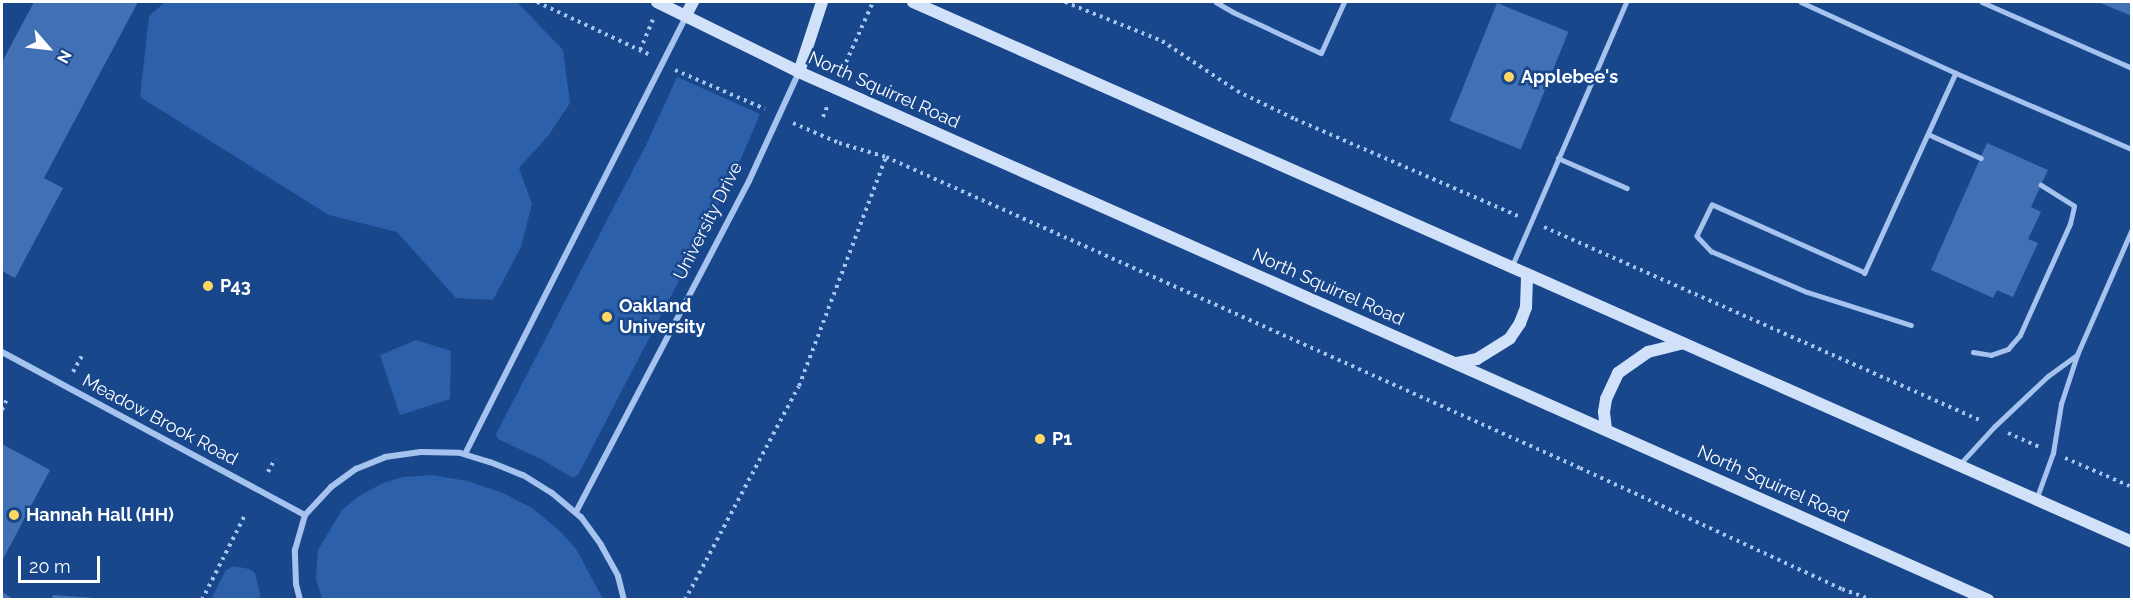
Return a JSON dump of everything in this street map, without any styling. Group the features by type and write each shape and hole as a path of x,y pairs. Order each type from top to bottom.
{"main road":[{"name":"North Squirrel Road","path":"659,2 799,72 1988,600"},
{"path":"687,15 693,2"},
{"name":"University Drive","path":"799,72 822,2"},
{"path":"913,2 2132,542"},
{"path":"1457,363 1477,359 1510,338 1520,323 1526,307 1527,275"},
{"path":"1606,429 1604,412 1606,399 1618,373 1648,352 1684,343"}],"street":[{"path":"465,454 687,15"},
{"name":"University Drive","path":"576,512 749,181 799,72"},
{"name":"Meadow Brook Road","path":"2,352 305,515"},
{"path":"300,600 296,584 295,550 305,515 331,488 356,469 385,457 420,452 465,454 523,475 576,512 601,545 618,576 624,600"}],"lane":[{"path":"1216,2 1321,53 1344,2"},
{"path":"1511,267 1626,2"},
{"path":"1801,2 1956,73 2132,149"},
{"path":"1982,2 2132,68"},
{"path":"1911,326 1807,292 1711,251 1697,236 1712,206 1865,273 1956,73"},
{"path":"1928,134 1981,158"},
{"path":"1558,158 1627,188"},
{"path":"1973,352 1991,356 2008,349 2020,335 2070,224 2074,206 2041,185"},
{"path":"2036,500 2054,453 2059,413 2077,355 2132,229"},
{"path":"1960,465 1994,427 2048,376 2077,355"}],"path":[{"path":"537,2 640,50 659,2"},
{"path":"845,64 873,2"},
{"path":"1065,2 1162,41 1237,92 1295,119 2132,487"},
{"path":"680,72 764,109"},
{"path":"799,126 839,143 886,157 1580,468 1842,589 1873,600"},
{"path":"685,600 799,386 886,157"},
{"path":"73,372 82,356"},
{"path":"2,410 7,399"},
{"path":"268,472 275,459"},
{"path":"202,600 246,513"}],"shaded area":[{"path":"165,2 517,2 563,50 570,103 548,136 519,168 532,204 521,247 493,300 456,298 397,232 329,215 140,97 149,16"},
{"path":"677,77 760,114 734,175 578,475 573,478 541,459 498,439 496,434 646,145"},
{"path":"416,340 451,351 450,399 400,415 380,355"},
{"path":"432,475 467,481 503,493 532,508 560,531 576,549 603,599 322,599 316,579 318,550 342,510 359,496 383,483 403,477"},
{"path":"234,566 249,569 255,573 261,599 211,599 226,570"}],"building":[{"path":"34,2 138,2 44,178 63,188 15,278 2,271 2,62"},
{"path":"2098,2 2132,2 2132,16"},
{"name":"Applebee's","path":"1497,3 1568,32 1521,150 1449,121"},
{"path":"1987,143 2048,170 2031,207 2041,212 2028,239 2038,243 2013,297 1997,290 1993,298 1931,270"},
{"name":"Hannah Hall (HH)","path":"2,444 50,470 2,561"},
{"path":"2,592 15,600 2,600"},
{"path":"53,595 95,598 95,600 51,600"}],"place":[{"name":"Applebee's","path":"1509,77"},
{"name":"P43","path":"208,286"},
{"name":"Oakland University","path":"607,317"},
{"name":"P1","path":"1040,439"},
{"name":"Hannah Hall (HH)","path":"14,515"}]}
